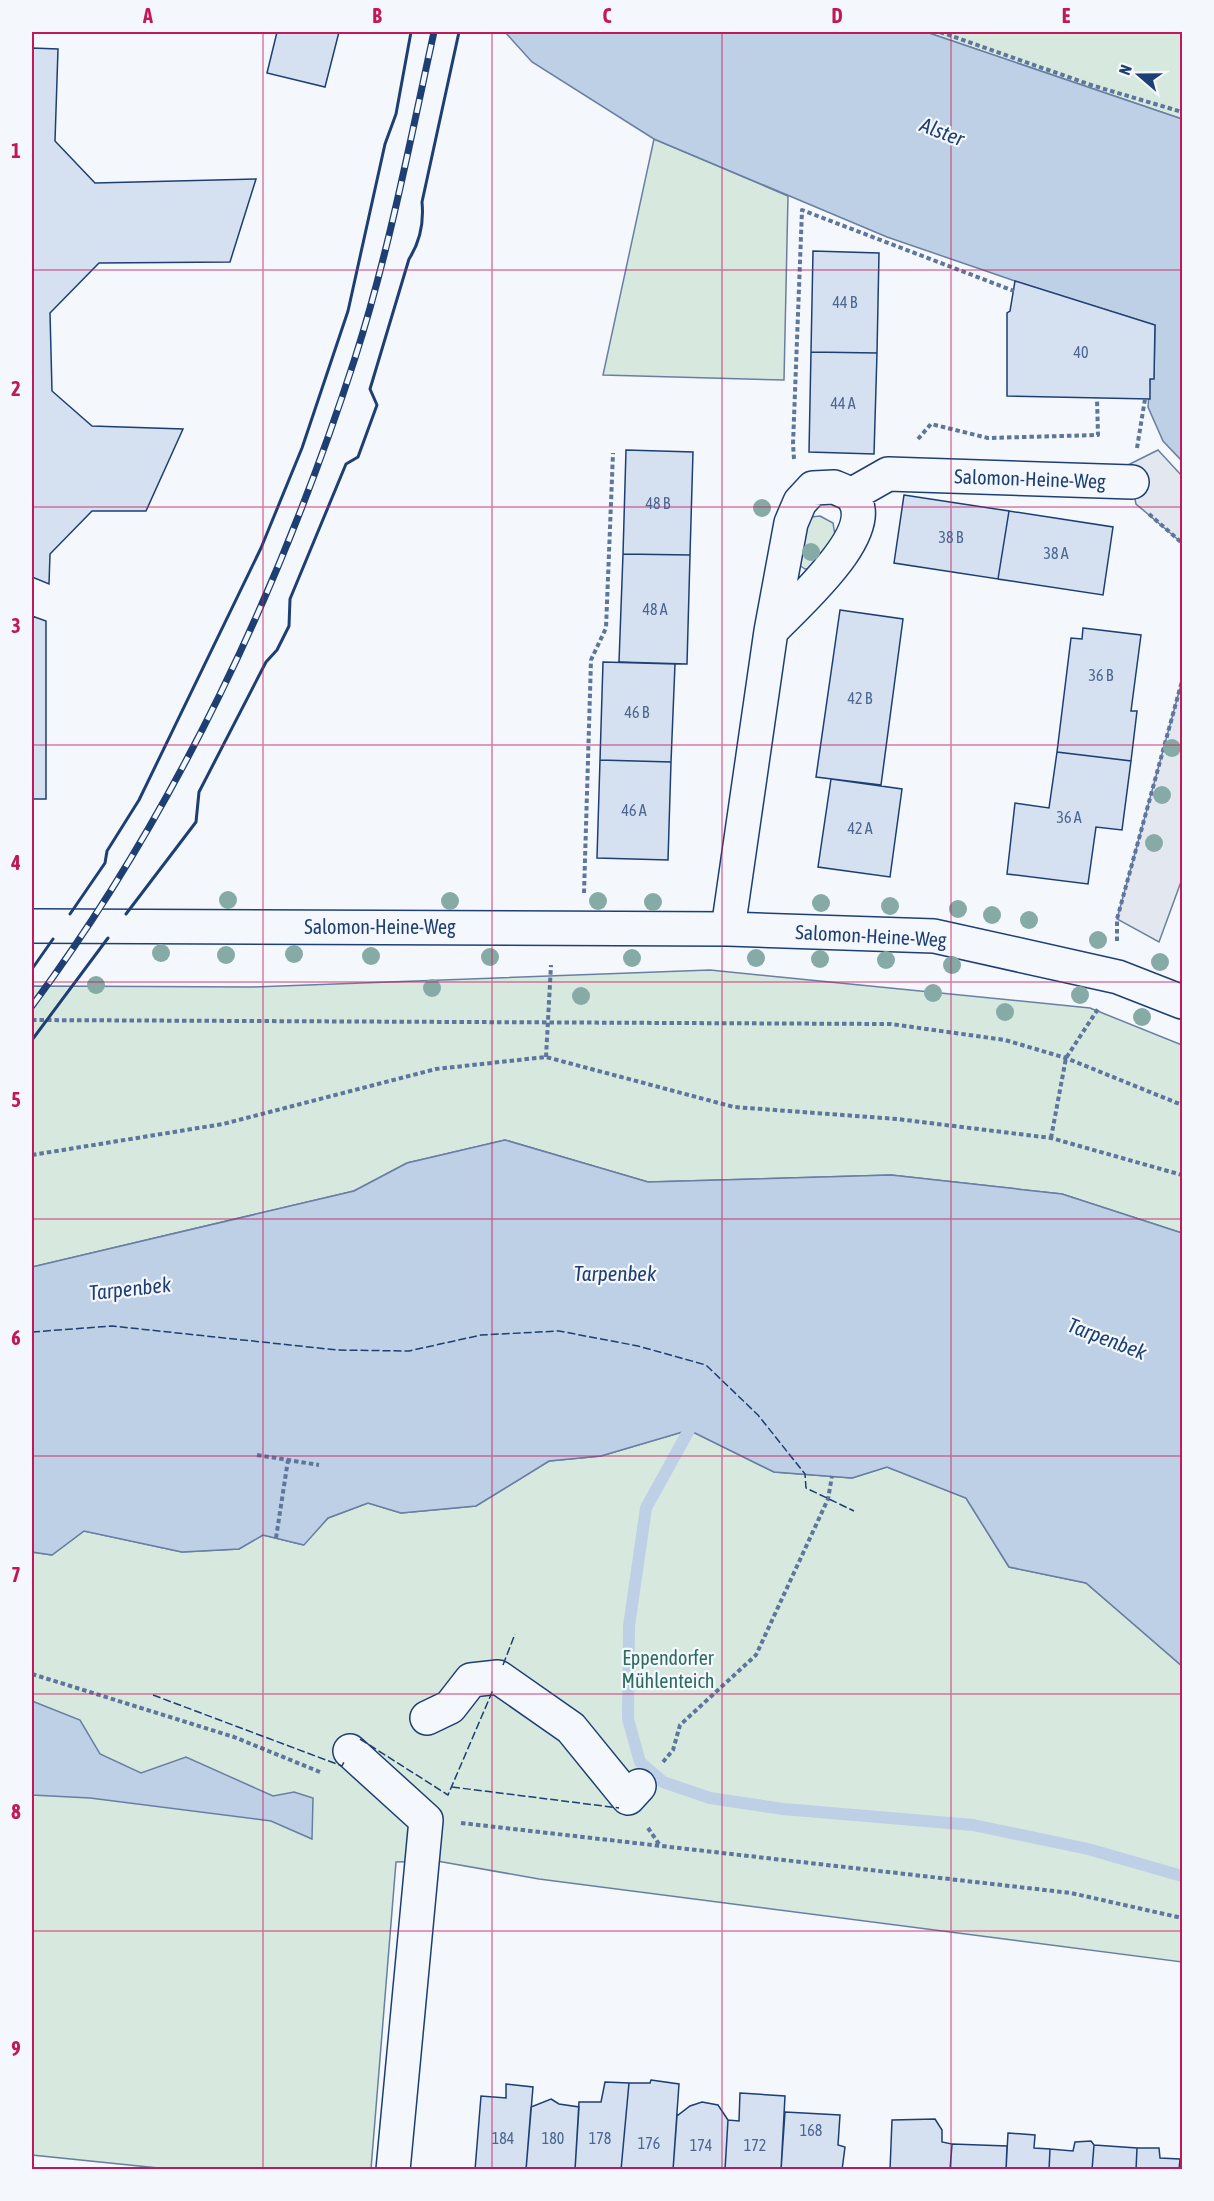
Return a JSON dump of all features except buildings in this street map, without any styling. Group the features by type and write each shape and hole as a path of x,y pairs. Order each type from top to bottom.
{"street":[{"path":"851,495 888,474"},
{"name":"Salomon-Heine-Weg","path":"888,474 1132,482"},
{"path":"728,929 771,631 791,523 800,502 813,488 834,487 851,495 859,512 856,531 848,546 771,631"},
{"name":"Salomon-Heine-Weg","path":"32,926 728,929 934,936 1118,977 1182,1002"},
{"path":"427,1718 450,1707 471,1680 498,1677 571,1728 628,1798 650,1776"},
{"path":"350,1751 426,1820 393,2169"}],"path":[{"path":"942,32 1091,85 1182,112"},
{"path":"800,502 793,444 802,210 1014,291"},
{"path":"888,474 931,424 988,438 1098,435 1097,398"},
{"path":"1132,482 1145,399"},
{"path":"546,1057 546,1021 569,928 591,660 606,628 613,453"},
{"name":"Salomon-Heine-Weg","path":"1132,482 1136,504 1182,543"},
{"path":"1051,1138 1066,1058 1118,977 1117,919 1182,681"},
{"path":"32,1020 891,1024 1005,1040 1066,1058 1182,1105"},
{"path":"32,1155 223,1124 436,1069 546,1057 734,1107 897,1119 1051,1138 1182,1175"},
{"path":"257,1455 319,1465"},
{"path":"276,1538 288,1460"},
{"path":"650,1776 673,1750 680,1725 756,1655 831,1490 832,1476"}],"green space":[{"path":"926,32 1182,32 1182,119"},
{"path":"654,139 788,196 784,380 603,375"},
{"path":"820,516 833,523 836,541 812,568 805,569 799,565 804,523 811,517"},
{"path":"710,970 1090,1008 1182,1045 1182,1233 1062,1194 891,1175 648,1182 505,1140 407,1163 354,1191 32,1267 32,986 252,987"},
{"name":"Eppendorfer Mühlenteich","path":"689,1430 774,1472 852,1478 887,1467 966,1498 1009,1567 1086,1583 1182,1666 1182,1962 539,1879 437,1861 396,1862 371,2169 178,2170 32,2155 32,1552 52,1555 84,1531 182,1552 239,1549 263,1535 303,1545 328,1518 368,1503 401,1513 476,1506 549,1461 601,1456"}],"shaded area":[{"path":"1158,450 1182,476 1182,543 1136,504 1128,465"},
{"path":"1182,681 1182,879 1159,942 1117,919"}],"water":[{"name":"Alster","path":"505,32 926,32 1182,119 1182,461 1163,441 1148,407 1150,379 1154,378 1155,325 1015,281 887,237 654,139 532,62"},
{"name":"Tarpenbek","path":"505,1140 648,1182 891,1175 1062,1194 1182,1233 1182,1666 1086,1583 1009,1567 966,1498 887,1467 852,1478 774,1472 689,1430 601,1456 549,1461 476,1506 401,1513 368,1503 328,1518 304,1545 263,1535 239,1549 182,1552 84,1531 52,1555 32,1552 32,1267 354,1191 407,1163"},
{"path":"32,1701 80,1720 100,1754 141,1773 186,1757 273,1796 294,1792 313,1798 312,1839 271,1821 90,1798 32,1795"}],"waterway":[{"path":"689,1430 646,1508 629,1626 628,1719 640,1762 663,1782 710,1798 783,1809 973,1825 1088,1849 1182,1876"}],"railway":[{"path":"32,1006 84,932 178,777 258,613 293,529 326,444 367,318 398,196 434,32"}],"fence":[{"path":"32,1332 112,1326 337,1350 409,1351 481,1335 559,1331 638,1346 706,1365 758,1415 805,1474 806,1488 854,1511"},
{"path":"503,1665 515,1634"},
{"path":"360,1739 448,1795 493,1690"},
{"path":"153,1695 342,1766 344,1762"},
{"path":"452,1787 619,1808"}],"wall":[{"path":"70,914 105,863 107,851 139,800 261,548 302,448 348,311 385,144 396,114 411,32"},
{"path":"126,914 196,822 199,792 266,662 277,650 289,626 290,599 346,464 358,457 377,405 370,389 409,259 420,232 422,202 459,32"},
{"path":"32,1040 108,938"},
{"path":"32,969 53,939"}]}
